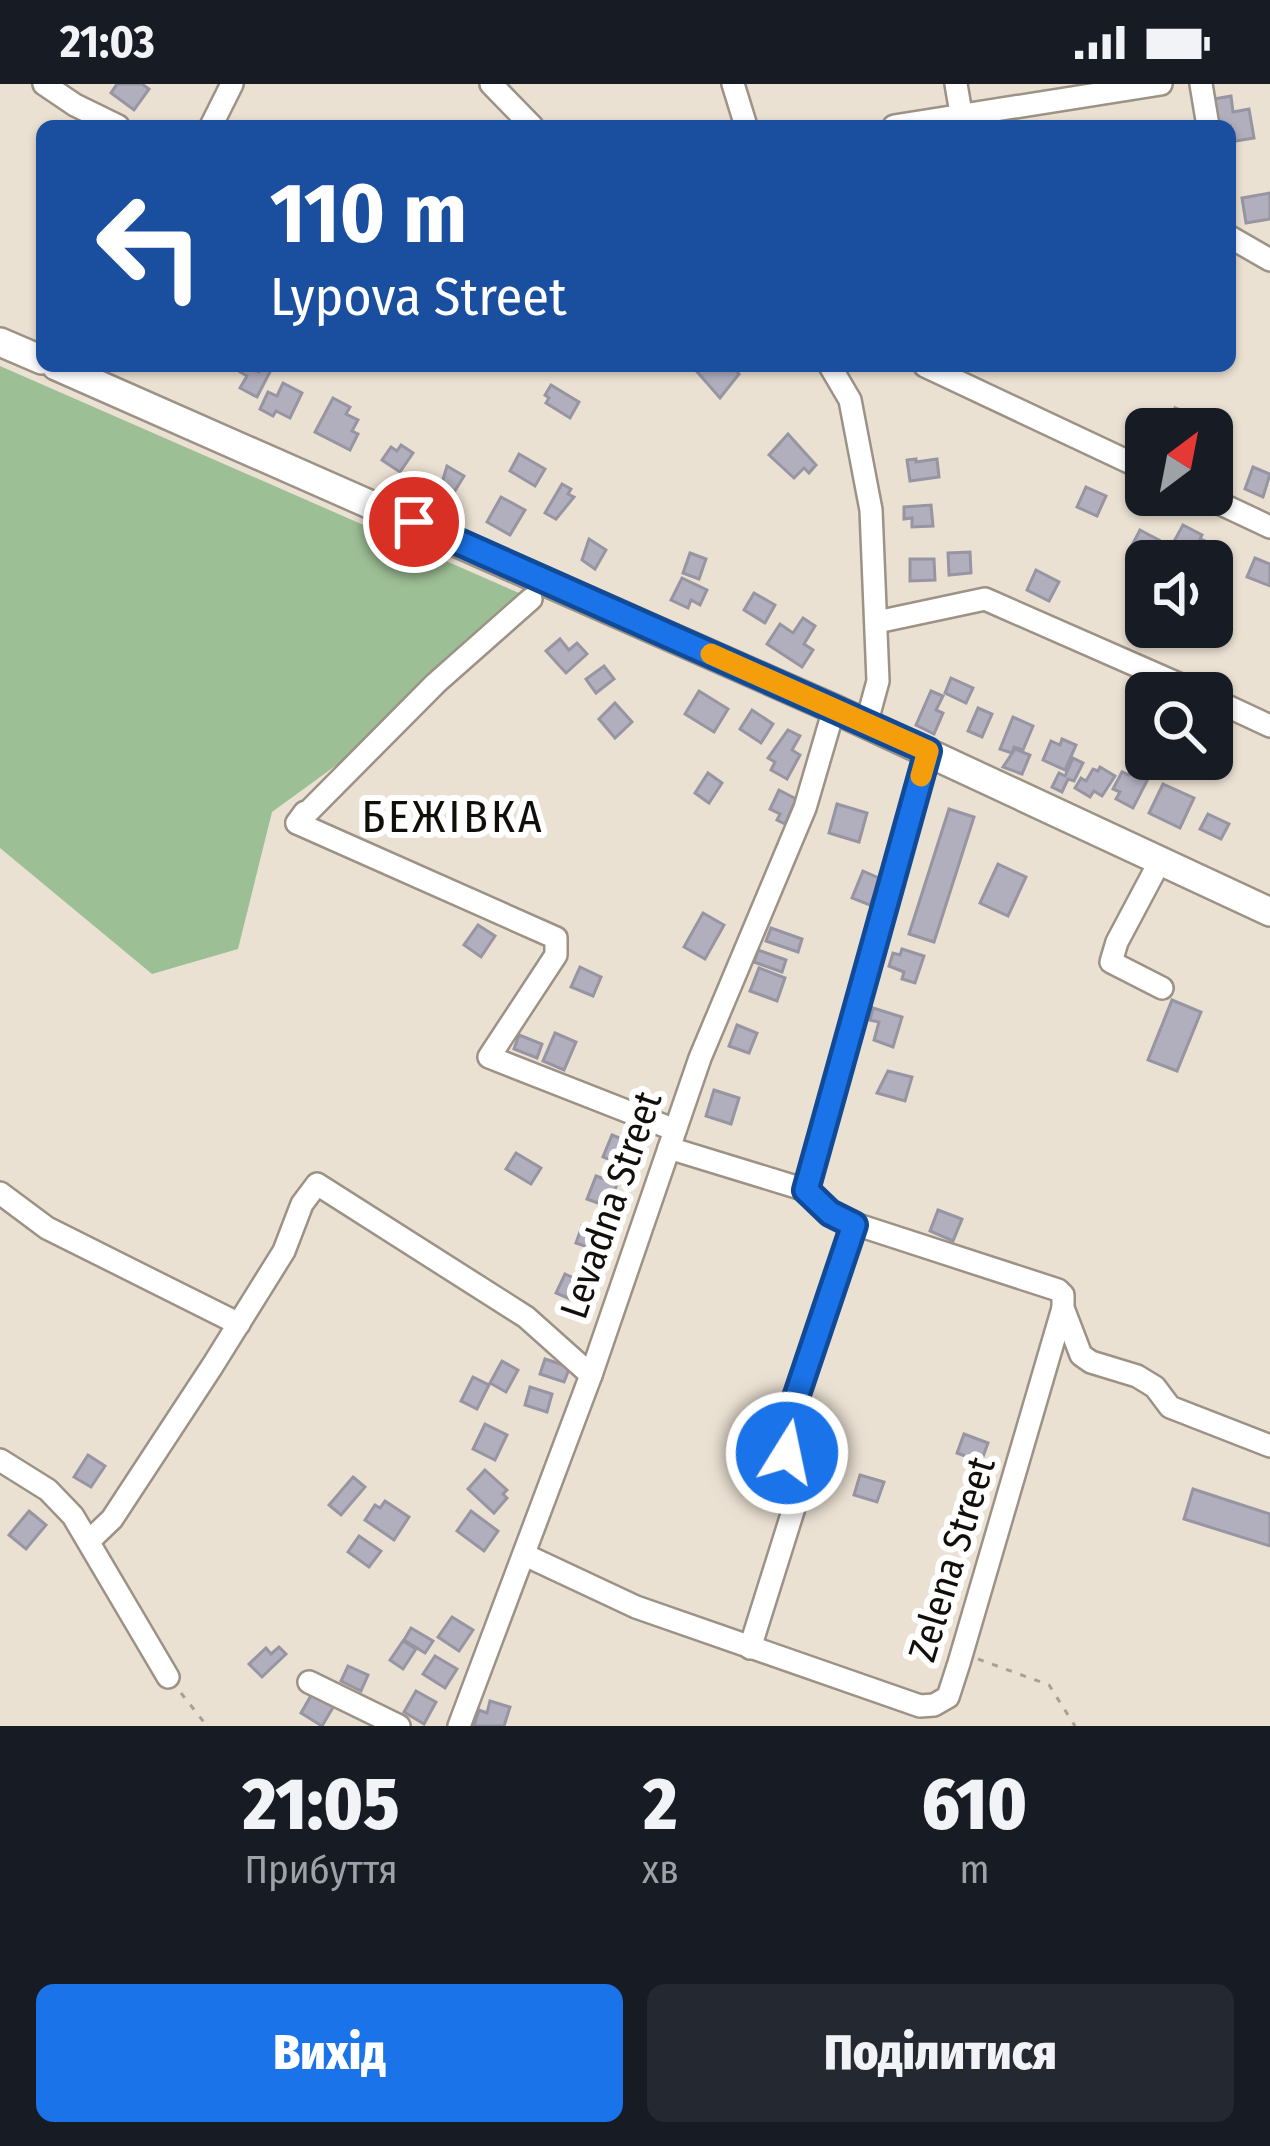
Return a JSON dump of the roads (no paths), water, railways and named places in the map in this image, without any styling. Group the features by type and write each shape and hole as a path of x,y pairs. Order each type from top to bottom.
{"main road":[{"path":"0,342 36,357"},
{"path":"93,373 928,751 1270,912"}],"street":[{"path":"44,84 106,120"},
{"path":"214,120 232,84"},
{"path":"491,84 526,120"},
{"path":"734,84 744,120"},
{"path":"956,84 962,120"},
{"path":"967,120 1161,84"},
{"path":"1201,84 1207,120"},
{"path":"1236,240 1270,260"},
{"path":"833,372 850,400 871,510 878,681 866,725"},
{"path":"938,372 1125,460"},
{"path":"1233,509 1270,526"},
{"path":"531,599 436,682 301,817 556,938 556,956 489,1057 672,1139 806,1190 830,1213 854,1225 1049,1286 1064,1295 1063,1308 1081,1355 1090,1362 1137,1376 1155,1387 1169,1407 1270,1446"},
{"path":"877,622 985,599 1150,672"},
{"path":"1233,708 1270,725"},
{"name":"Levadna Street","path":"459,1726 591,1375 725,992 792,842 834,709"},
{"path":"806,1190 928,751"},
{"path":"1160,861 1111,962 1162,988"},
{"path":"89,1541 112,1519 239,1324 284,1251 302,1204 317,1184 526,1317 591,1375"},
{"path":"0,1193 47,1228 239,1324"},
{"path":"750,1648 804,1476 800,1463 787,1453 785,1430 854,1225"},
{"name":"Zelena Street","path":"525,1555 636,1607 920,1706 934,1706 948,1697 1063,1308"},
{"path":"0,1460 48,1490 89,1541 168,1677"},
{"path":"309,1682 399,1726"}],"district":[{"name":"БЕЖІВКА","path":"453,817"}]}
